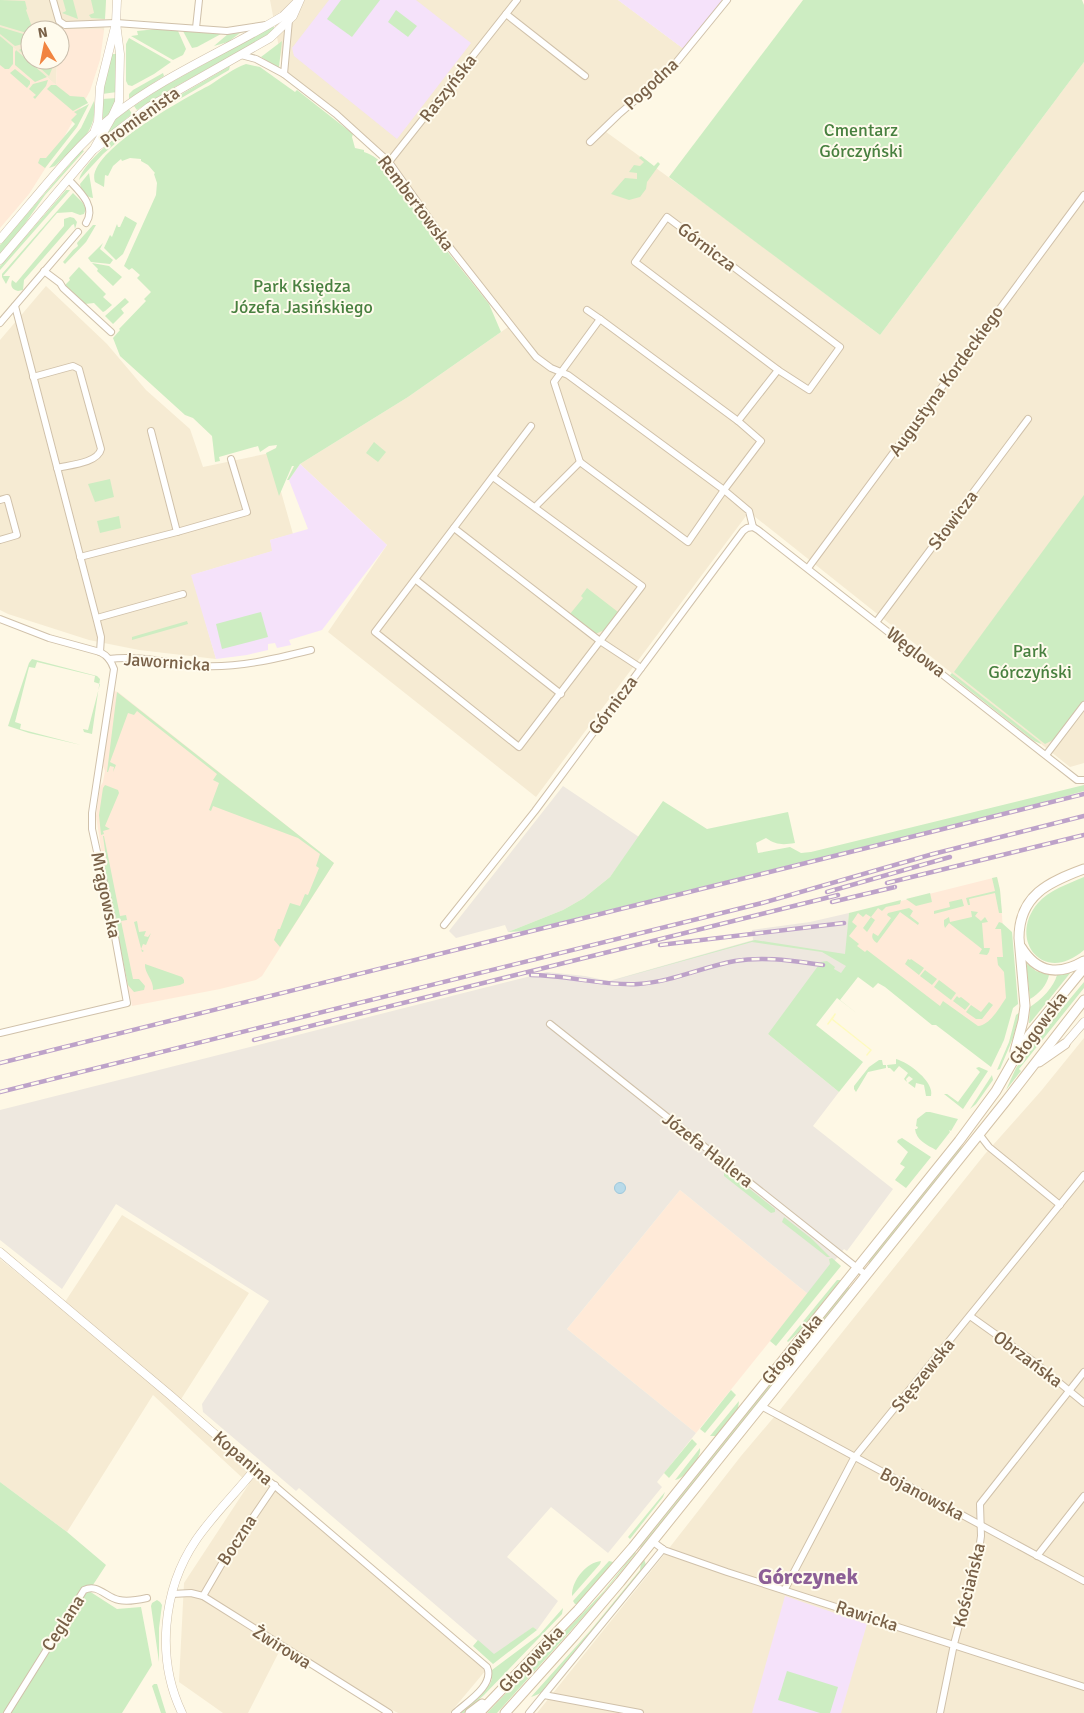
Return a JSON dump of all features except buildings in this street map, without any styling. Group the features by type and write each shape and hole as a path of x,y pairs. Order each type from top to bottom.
{"main road":[{"path":"1009,1067 1025,1013 1019,942 1022,915 1033,897 1051,883 1084,869"},
{"path":"1019,942 1030,959 1045,969 1061,969 1084,962"},
{"name":"Głogowska","path":"479,1713 578,1610 619,1564 980,1114 1030,1034 1084,968"},
{"name":"Głogowska","path":"505,1713 591,1617 979,1134 1084,1000"},
{"path":"1033,1066 1065,1044"},
{"path":"470,1713 500,1690"}],"street":[{"name":"Promienista","path":"53,0 59,21 65,24 116,22 231,31 267,25"},
{"path":"93,150 118,104 120,50 116,22 117,0"},
{"path":"196,28 199,0"},
{"name":"Raszyńska","path":"389,162 517,0"},
{"name":"Pogodna","path":"590,142 670,70 727,0"},
{"name":"Promienista","path":"0,260 93,150 149,107 270,38 297,10 297,1"},
{"name":"Promienista","path":"0,239 92,134 112,117 157,86 286,14 297,1"},
{"path":"506,14 585,76"},
{"path":"284,74 289,20"},
{"path":"92,134 98,124 100,87 116,22"},
{"name":"Rembertowska","path":"241,56 256,59 284,74 336,114 389,162 448,245 530,350 551,368 561,372"},
{"path":"68,179 89,204 90,214 86,223"},
{"name":"Augustyna Kordeckiego","path":"808,568 1084,195"},
{"name":"Górnicza","path":"667,216 840,347 809,390 778,370 635,262 667,216"},
{"path":"0,323 78,232"},
{"path":"44,272 60,283 63,288 111,332"},
{"path":"15,306 97,618 101,637 100,652"},
{"path":"587,310 600,319 738,421 761,441 688,542 580,462 554,382 600,319"},
{"path":"33,377 73,366 79,370 101,449 95,459 57,468"},
{"path":"738,421 778,370"},
{"path":"561,372 568,375 724,490 749,512 753,527"},
{"name":"Słowicza","path":"877,621 1028,419"},
{"path":"494,477 642,586 519,747 376,632 531,426"},
{"path":"152,431 177,532"},
{"path":"80,557 246,512 231,459"},
{"path":"535,507 580,462"},
{"path":"0,500 7,498 17,535 0,540"},
{"name":"Węglowa","path":"753,527 877,621 1080,780"},
{"name":"Górnicza","path":"444,925 535,811 743,531 753,527"},
{"path":"454,528 600,641 641,668"},
{"path":"416,580 561,694"},
{"path":"97,618 183,594"},
{"name":"Jawornicka","path":"0,619 49,638 100,652 109,659 126,657 203,666 237,665 275,659 311,650"},
{"name":"Mrągowska","path":"0,1033 126,1003 92,829 92,813 114,669 109,659"},
{"path":"1046,755 1084,705"},
{"path":"1065,1044 1084,1022"},
{"name":"Józefa Hallera","path":"550,1024 866,1275"},
{"path":"979,1134 989,1147 1060,1205"},
{"name":"Stęszewska","path":"784,1589 854,1458 1084,1175"},
{"name":"Kopanina","path":"0,1252 486,1666 489,1676 486,1684 456,1713"},
{"name":"Obrzańska","path":"970,1316 1033,1361 1084,1403"},
{"name":"Kościańska","path":"940,1713 954,1644 979,1550 981,1536 980,1504 1084,1372"},
{"name":"Bojanowska","path":"761,1406 1084,1582"},
{"path":"182,1713 173,1689 166,1655 167,1619 172,1594 181,1568 194,1542 255,1469"},
{"name":"Boczna","path":"203,1596 224,1560 274,1485"},
{"path":"1037,1556 1084,1496"},
{"name":"Rawicka","path":"652,1541 663,1549 1084,1687"},
{"name":"Głogowska","path":"529,1713 663,1549"},
{"name":"Ceglana","path":"7,1713 84,1590 89,1587 97,1588 118,1600 147,1598"},
{"name":"Żwirowa","path":"172,1594 191,1593 203,1596 389,1713"},
{"path":"544,1695 640,1713"}],"shaded area":[{"path":"0,0 106,0 104,31 101,29 70,29 70,20 20,20 20,54 0,36"},
{"path":"270,0 618,0 685,50 602,129 718,213 880,335 1084,62 1084,763 1070,767 749,512 536,797 328,632 387,545 300,464 408,397 511,325 389,162 284,74"},
{"path":"329,0 416,0 471,43 397,139 294,56 292,48"},
{"path":"618,0 722,0 685,50"},
{"path":"70,29 102,29 104,31 100,60 90,91 29,194 0,228 0,36 20,54 20,70 39,70 56,85 57,70 70,70"},
{"path":"39,70 57,70 56,85"},
{"path":"46,286 107,344 146,390 190,429 203,467 270,453 293,534 270,540 273,551 192,575 216,659 139,650 89,640 0,610 0,340"},
{"path":"300,464 387,545 322,630 289,640 291,645 277,648 275,643 268,644 268,650 216,659 191,575 272,551 270,540 308,529 289,480"},
{"path":"114,691 118,692 334,863 262,976 256,980 132,1006 96,816 100,787 105,771 103,766"},
{"path":"563,786 639,837 610,877 584,898 563,910 508,932 505,925 456,938 449,931"},
{"path":"997,877 1000,890 1009,1009 1001,1048 846,954 849,914"},
{"path":"849,913 846,954 859,964 768,1034 839,1092 813,1126 893,1189 847,1251 844,1249 808,1294 680,1190 567,1329 696,1433 657,1482 662,1487 608,1553 551,1507 507,1557 558,1601 537,1630 533,1627 494,1655 299,1488 296,1491 203,1412 202,1404 269,1301 116,1204 62,1289 0,1240 0,1110 547,972 585,976 609,981 753,940 752,930 810,922"},
{"path":"1084,1038 1084,1713 537,1713 741,1456 985,1154 1041,1091"},
{"path":"680,1190 808,1294 696,1433 567,1329"},
{"path":"122,1215 249,1293 176,1407 486,1670 450,1713 398,1713 280,1650 248,1713 223,1713 179,1682 184,1583 249,1484 153,1395 67,1532 0,1482 0,1259 61,1308"},
{"path":"785,1596 867,1624 841,1713 752,1713"}],"green space":[{"path":"0,0 25,1 30,20 20,20 20,31 0,25"},
{"path":"63,0 73,0 78,19 62,13 66,11"},
{"path":"91,0 106,0 105,19 91,18 89,15 94,13"},
{"path":"341,0 380,0 352,37 327,19"},
{"name":"Cmentarz Górczyński","path":"803,0 1082,0 1084,5 1084,62 880,335 669,177"},
{"path":"396,10 417,26 408,37 388,22"},
{"path":"273,26 275,29 258,41 137,110 134,106 161,88"},
{"path":"0,27 20,33 20,45 15,46 0,34"},
{"path":"157,29 178,31 186,49 183,55 173,60 131,36 138,35 137,31"},
{"path":"183,31 221,34 192,48"},
{"path":"240,33 228,42 214,46 228,34"},
{"path":"0,36 13,47 13,64 9,69 5,69 0,65"},
{"path":"129,38 171,62 132,86 128,85 126,81 126,44"},
{"path":"282,41 279,67 276,67 261,57"},
{"path":"16,50 20,53 20,69 15,65"},
{"path":"112,54 117,54 117,92 102,94"},
{"name":"Park Księdza Józefa Jasińskiego","path":"246,64 260,67 295,92 297,90 353,134 355,148 364,150 364,152 377,158 382,163 390,173 400,192 489,304 501,332 408,397 300,464 289,480 287,480 294,466 292,466 279,496 266,453 276,448 277,445 269,446 260,452 258,446 219,457 220,461 215,462 212,436 193,418 185,415 120,356 113,338 119,329 146,301 144,299 151,292 137,278 140,275 132,268 129,270 124,266 156,195 157,183 155,173 148,165 141,161 141,159 130,158 122,161 121,159 113,166 108,176 105,175 104,187 95,182 96,170 105,156 120,142 161,113"},
{"path":"230,66 229,70 144,120 142,117"},
{"path":"15,69 30,81 27,88 10,73"},
{"path":"21,70 39,70 47,77 35,82"},
{"path":"42,70 52,70 49,76"},
{"path":"163,73 164,76 129,99 129,94 133,90"},
{"path":"48,80 46,86 35,99 33,97 36,95 29,89 33,84"},
{"path":"51,85 56,85 70,96 84,97 88,103 73,111 47,89"},
{"path":"117,98 113,111 105,118 102,118 102,99"},
{"path":"94,101 93,122 89,131 71,152 55,166 49,168 81,128"},
{"path":"89,104 77,127 45,168 38,163 40,158 46,158 75,124 71,120 77,114 74,112"},
{"path":"129,109 132,114 102,139 116,119"},
{"path":"136,121 138,124 103,154 79,180 95,156"},
{"path":"82,150 84,151 45,195 0,254 0,245"},
{"path":"641,156 654,166 658,162 660,164 647,182 646,189 640,197 629,200 611,194 625,178 637,179 637,173 629,172 634,165 640,166 644,162 639,158"},
{"path":"89,173 93,198 84,193 80,184"},
{"path":"66,190 70,190 0,270 0,266"},
{"path":"73,193 83,203 86,209 84,214 80,215 72,212 57,213 3,276 10,276 6,284 2,274"},
{"path":"125,216 137,223 123,254 116,260 104,248 110,235 112,237 117,224 120,227"},
{"path":"74,218 77,222 75,229 74,224 24,280 23,290 14,290 11,286 12,280 16,283 64,226 64,219"},
{"path":"93,225 96,225 86,242 65,264 63,262 78,246 77,243"},
{"path":"103,243 100,249 113,260 110,264 91,262 88,258"},
{"path":"92,263 109,266 122,277 113,286 97,271 98,269"},
{"path":"79,267 106,294 103,297 112,305 105,311 103,312 94,303 85,304 65,285"},
{"path":"125,298 129,302 121,309 124,313 113,324 105,316"},
{"path":"374,442 386,452 378,462 366,453"},
{"path":"110,479 114,497 95,502 88,484"},
{"name":"Park Górczyński","path":"1084,495 1084,701 1057,738 1045,744 954,672"},
{"path":"119,516 121,528 100,533 97,521"},
{"path":"587,588 618,612 605,630 595,634 570,614 583,598 581,596"},
{"path":"261,612 268,637 222,649 216,624"},
{"path":"187,621 188,624 132,640 132,637"},
{"path":"32,659 97,676 100,679 99,684 94,682 95,676 37,662 35,668 29,667 15,722 21,724 20,729 81,745 8,726 29,663"},
{"path":"952,673 1041,744 1034,741 950,675"},
{"path":"98,690 92,734 84,732 83,729 88,730"},
{"path":"117,692 334,863 280,947 274,940 278,929 280,929 290,903 300,906 305,894 308,895 319,868 316,866 320,854 298,838 213,806 211,811 209,810 219,783 213,780 217,774 137,711 134,715 128,713 110,762 116,765 113,772 114,767 110,766 107,772"},
{"path":"105,785 118,790 119,793 105,826 110,829 103,831 104,834 101,835 99,815"},
{"path":"1084,785 1084,791 1052,800 524,931 508,932 563,910 584,898 610,877 663,801 707,829 788,812 795,843 780,844 766,838 756,843 758,853 790,847 801,853"},
{"path":"103,836 120,916 126,915 127,920 121,921 133,979 139,979 145,986 144,990 134,992 128,985 104,866 107,865"},
{"path":"997,877 1002,913 999,913 995,893 969,899 970,905 968,905 966,898 995,891 992,878"},
{"path":"1084,877 1084,950 1069,960 1055,963 1043,960 1034,954 1028,943 1026,931 1029,917 1042,898"},
{"path":"930,893 932,902 916,906 906,899"},
{"path":"962,899 964,906 934,914 934,911 950,907 949,902"},
{"path":"901,900 900,904 886,907 882,911 878,908 871,917 866,914 863,917 858,913 852,922 857,926 849,936 859,944 857,946 865,952 867,950 940,1006 943,1001 978,1026 990,1019 1006,998 1004,972 998,965 997,957 1003,957 1001,929 995,929 999,922 1012,932 1018,1004 1013,1008 1004,1040 991,1067 936,1025 932,1025 885,987 878,983 873,988 858,977 840,1000 858,1014 837,998 816,1025 863,1062 839,1092 768,1034 818,966 823,967 824,964 819,963 827,961 835,967 834,969 841,973 846,966 822,952 752,942 607,982 755,940 845,954 849,913"},
{"path":"909,908 913,911 910,916 919,923 918,925 900,912 877,943 874,941 872,938 873,933 878,936 891,918 887,915 888,913"},
{"path":"971,911 978,912 975,916 981,921 985,917 988,922 982,923 984,948 990,948 987,955 979,954 982,949 949,923 945,928 944,920 949,917 950,922 972,917"},
{"path":"871,917 875,920 867,932 863,928"},
{"path":"137,921 139,932 146,931 144,936 148,937 151,933 146,945 143,944 141,949 134,922"},
{"path":"908,959 924,968 919,975 905,964"},
{"path":"1026,963 1036,971 1049,975 1042,989 1030,999"},
{"path":"145,964 182,977 184,983 153,990"},
{"path":"925,970 937,979 932,985 920,976"},
{"path":"1071,972 1029,1023 1030,1007 1046,993 1057,975"},
{"path":"939,980 956,993 951,1000 934,987"},
{"path":"1084,982 1084,988 1019,1069 1021,1071 1006,1090 1016,1068 1030,1047"},
{"path":"957,996 970,1004 965,1010 953,1001"},
{"path":"989,1002 993,1005 982,1019 976,1019 966,1012 971,1005 981,1012"},
{"path":"1020,1012 1013,1038 1000,1069 997,1070 1009,1042 1016,1015"},
{"path":"896,1059 920,1073 929,1085 931,1096 926,1096 924,1085 916,1083 915,1088 908,1083 913,1079 909,1076 906,1079 907,1082 904,1079 908,1073 899,1066 894,1072 888,1068 887,1065 896,1064"},
{"path":"882,1060 886,1068 868,1072 856,1092 854,1086 869,1067"},
{"path":"979,1067 988,1071 963,1109 944,1094 958,1102 980,1072 976,1068"},
{"path":"992,1075 993,1080 976,1104 970,1109"},
{"path":"926,1112 958,1119 936,1150 922,1142 916,1133 915,1129 918,1127 916,1126 917,1119"},
{"path":"902,1138 931,1157 906,1188 895,1180 905,1167 900,1164 908,1152 897,1142"},
{"path":"961,1147 870,1263 868,1262"},
{"path":"727,1171 775,1209 775,1212 771,1213 724,1176 724,1173"},
{"path":"784,1217 812,1239 830,1257 827,1257 782,1222"},
{"path":"832,1258 841,1266 776,1346 770,1341 830,1264 829,1259"},
{"path":"837,1280 841,1280 803,1328 788,1342 787,1341"},
{"path":"848,1287 850,1288 641,1548 640,1547"},
{"path":"731,1390 736,1395 705,1433 700,1429"},
{"path":"739,1401 738,1409 716,1436 710,1436"},
{"path":"692,1439 697,1444 669,1478 664,1473"},
{"path":"700,1448 698,1457 692,1467 683,1476 675,1480"},
{"path":"0,1482 67,1532 106,1565 89,1591 117,1609 141,1607 152,1665 122,1713 0,1713"},
{"path":"665,1492 663,1497 630,1539 628,1537"},
{"path":"635,1552 592,1607 497,1713 487,1713 604,1591"},
{"path":"644,1559 646,1565 544,1690 531,1697 590,1631 640,1570"},
{"path":"601,1561 572,1596 574,1584 581,1573 590,1565"},
{"path":"609,1561 613,1562 613,1564 575,1604 573,1601"},
{"path":"157,1600 162,1605 159,1628 159,1662 151,1606"},
{"path":"563,1608 562,1614 484,1695 464,1713 459,1713 490,1684 492,1670 539,1635"},
{"path":"533,1627 537,1630 493,1664 473,1646 478,1640 494,1654"},
{"path":"787,1671 838,1687 830,1713 820,1713 778,1700"},
{"path":"157,1684 166,1713 161,1713 152,1686"}],"sand":[{"path":"835,1013 833,1019 872,1050 867,1056 870,1050 832,1020 827,1024"}],"water":[{"path":"620,1182 626,1188 620,1194 614,1188"}],"railway":[{"path":"0,1063 1084,794"},
{"path":"0,1092 762,903 933,854 1084,816"},
{"path":"887,883 1084,835"},
{"path":"827,892 950,857"},
{"path":"832,902 895,887"},
{"path":"254,1040 838,895"},
{"path":"660,945 844,923"},
{"path":"531,975 638,984 651,983 735,961 757,959 823,965"}],"district":[{"name":"Górczynek","path":"808,1576"}]}
